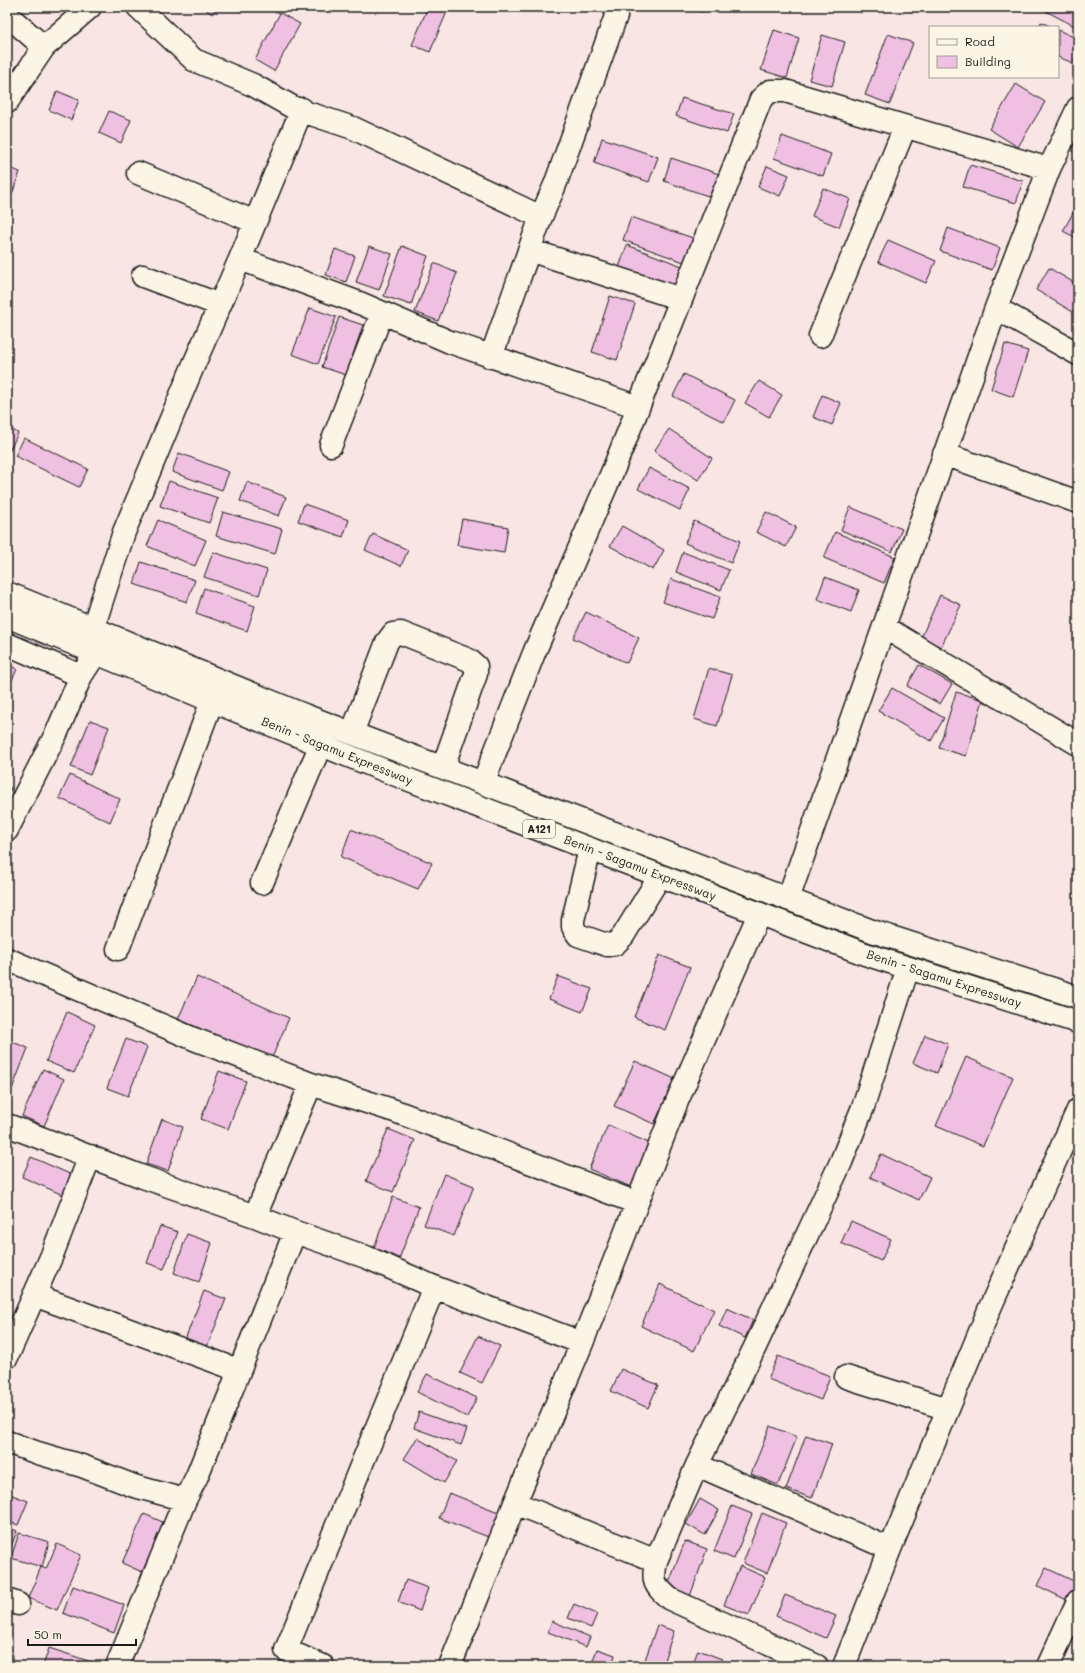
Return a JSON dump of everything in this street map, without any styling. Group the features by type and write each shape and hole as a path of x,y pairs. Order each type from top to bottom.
{"main road":[{"path":"7,102 44,47 90,7"},
{"path":"138,7 194,60 253,85 289,106 302,109 353,128 541,217"},
{"path":"7,15 44,47"},
{"path":"491,357 541,217 555,185 616,16"},
{"path":"483,783 534,653 614,468 761,99 770,91 785,91 1049,169"},
{"path":"93,628 124,532 256,222 302,109"},
{"path":"788,899 996,308 1049,169 1076,121"},
{"path":"820,336 905,127"},
{"path":"138,173 256,222"},
{"path":"530,250 681,299"},
{"path":"240,259 382,312 450,342 638,407"},
{"path":"143,276 220,305"},
{"path":"996,308 1078,354"},
{"path":"331,445 382,312"},
{"path":"944,454 1078,502"},
{"name":"A121","path":"7,593 352,733 872,931 1078,997"},
{"name":"Benin - Sagamu Expressway","path":"7,616 212,701 759,914 865,954 1078,1022"},
{"path":"884,627 1078,744"},
{"path":"352,733 387,642 393,634 401,633 469,660 476,666 476,674 443,768"},
{"path":"7,644 82,676"},
{"path":"7,830 48,750 82,676 96,653"},
{"path":"118,949 212,701"},
{"path":"262,883 321,744"},
{"path":"590,849 573,920 574,927 578,934 585,937 607,945 615,944 623,936 660,876"},
{"path":"450,1666 515,1503 582,1343 678,1099 759,914"},
{"path":"7,959 194,1039 311,1084 395,1111 637,1203"},
{"path":"817,1666 670,1599 657,1588 653,1576 656,1561 697,1465 755,1347 841,1162 863,1107 908,968"},
{"path":"255,1216 311,1084"},
{"path":"844,1666 890,1549 989,1310 1078,1110"},
{"path":"7,1125 143,1177 366,1257 434,1287 582,1343"},
{"path":"7,1357 52,1255 90,1156"},
{"path":"116,1666 185,1500 197,1476 238,1370 295,1232"},
{"path":"323,1666 283,1658 434,1287"},
{"path":"34,1294 238,1370"},
{"path":"846,1376 948,1409"},
{"path":"7,1442 82,1466 134,1486 185,1500"},
{"path":"697,1465 890,1549"},
{"path":"515,1503 656,1561"},
{"path":"1048,1666 1078,1601"}],"building":[{"path":"203,7 217,7 212,14"},
{"path":"428,7 449,7 430,52 412,45"},
{"path":"686,7 705,7 703,12"},
{"path":"1045,7 1078,7 1078,28 1044,10"},
{"path":"280,13 300,24 274,71 255,60"},
{"path":"1041,22 1050,26 1039,26"},
{"path":"774,30 799,38 787,78 761,70"},
{"path":"1059,30 1078,39 1078,51 1073,63 1059,57"},
{"path":"888,34 913,43 890,104 865,95"},
{"path":"822,35 845,42 832,86 809,80"},
{"path":"1016,84 1045,102 1018,147 989,129"},
{"path":"57,91 79,100 71,120 49,110"},
{"path":"682,98 734,114 727,133 676,116"},
{"path":"109,111 131,120 121,143 99,133"},
{"path":"782,136 831,154 823,176 774,158"},
{"path":"602,138 658,157 649,182 594,163"},
{"path":"671,158 719,174 711,197 664,181"},
{"path":"970,165 1023,181 1016,203 963,187"},
{"path":"767,166 789,175 780,196 758,187"},
{"path":"7,167 20,172 12,194 7,192"},
{"path":"823,188 850,199 839,227 812,216"},
{"path":"1074,211 1078,213 1078,239 1063,231"},
{"path":"631,217 693,238 684,262 623,240"},
{"path":"948,228 1000,248 992,270 940,251"},
{"path":"888,240 936,261 926,283 878,262"},
{"path":"627,245 682,266 672,291 618,270"},
{"path":"369,246 392,254 379,290 356,282"},
{"path":"402,246 428,256 411,305 384,296"},
{"path":"335,249 355,256 346,282 326,275"},
{"path":"434,263 457,273 438,321 415,312"},
{"path":"1049,268 1078,285 1078,315 1036,290"},
{"path":"610,296 635,304 617,360 592,352"},
{"path":"310,308 336,317 318,364 292,354"},
{"path":"339,317 363,325 346,375 322,367"},
{"path":"1005,344 1028,351 1013,397 991,389"},
{"path":"684,374 735,400 724,422 673,396"},
{"path":"759,381 782,395 769,417 745,403"},
{"path":"822,395 841,403 832,425 813,417"},
{"path":"7,427 18,433 9,452 7,451"},
{"path":"669,429 712,458 698,480 654,451"},
{"path":"24,438 88,469 79,487 15,456"},
{"path":"179,453 229,472 222,490 172,472"},
{"path":"649,468 690,489 680,510 638,489"},
{"path":"169,481 218,498 209,523 160,506"},
{"path":"247,482 286,497 279,516 240,501"},
{"path":"304,504 349,520 343,537 298,521"},
{"path":"850,507 902,529 892,552 841,530"},
{"path":"223,512 282,529 275,554 216,536"},
{"path":"766,512 796,527 786,547 756,532"},
{"path":"462,519 508,527 504,553 457,545"},
{"path":"158,520 206,540 195,566 147,546"},
{"path":"694,521 740,541 731,563 685,543"},
{"path":"622,526 664,550 653,570 610,546"},
{"path":"835,532 895,557 884,583 824,558"},
{"path":"373,534 408,550 401,566 365,550"},
{"path":"213,552 267,570 259,595 204,577"},
{"path":"683,552 729,570 721,590 676,572"},
{"path":"141,562 195,580 187,602 134,584"},
{"path":"825,577 859,590 851,612 817,599"},
{"path":"671,579 720,597 712,619 663,602"},
{"path":"204,588 255,606 247,631 196,613"},
{"path":"940,595 961,605 941,647 921,638"},
{"path":"586,612 639,638 627,663 573,638"},
{"path":"7,664 17,669 10,685 7,683"},
{"path":"919,665 952,684 940,704 907,686"},
{"path":"709,668 732,675 717,726 694,719"},
{"path":"892,688 944,718 931,741 878,711"},
{"path":"956,692 983,700 966,756 939,748"},
{"path":"90,720 109,727 90,775 71,767"},
{"path":"70,775 120,799 110,822 59,798"},
{"path":"7,787 11,788 7,800"},
{"path":"351,829 432,863 418,889 341,857"},
{"path":"659,955 690,967 665,1030 634,1017"},
{"path":"558,976 592,989 582,1012 549,999"},
{"path":"197,977 289,1018 271,1060 178,1019"},
{"path":"67,1012 95,1025 74,1073 46,1061"},
{"path":"925,1035 948,1044 937,1073 913,1063"},
{"path":"126,1039 147,1047 128,1096 107,1088"},
{"path":"7,1040 28,1048 7,1102"},
{"path":"966,1057 1013,1077 983,1146 936,1126"},
{"path":"635,1061 675,1079 654,1124 614,1106"},
{"path":"43,1069 64,1079 44,1126 22,1116"},
{"path":"219,1071 246,1081 228,1129 201,1119"},
{"path":"162,1119 183,1127 168,1171 146,1164"},
{"path":"608,1125 651,1144 631,1187 589,1169"},
{"path":"388,1129 415,1140 393,1192 366,1181"},
{"path":"881,1154 930,1177 919,1200 870,1177"},
{"path":"31,1157 79,1178 70,1198 22,1177"},
{"path":"444,1174 474,1186 454,1236 424,1225"},
{"path":"393,1197 419,1207 399,1259 373,1250"},
{"path":"851,1221 891,1239 881,1261 841,1243"},
{"path":"160,1226 178,1232 164,1269 147,1263"},
{"path":"187,1234 212,1243 199,1282 174,1273"},
{"path":"660,1284 714,1310 694,1351 641,1326"},
{"path":"204,1291 226,1299 206,1350 184,1342"},
{"path":"727,1308 753,1320 745,1338 719,1326"},
{"path":"478,1336 500,1346 482,1383 460,1373"},
{"path":"778,1356 830,1376 821,1400 768,1379"},
{"path":"621,1369 658,1385 648,1408 611,1391"},
{"path":"427,1374 477,1398 467,1417 417,1392"},
{"path":"419,1412 467,1429 461,1445 414,1428"},
{"path":"770,1426 797,1437 778,1485 751,1474"},
{"path":"806,1435 832,1444 812,1498 786,1489"},
{"path":"417,1438 457,1461 444,1483 404,1459"},
{"path":"7,1493 28,1501 18,1525 7,1521"},
{"path":"449,1493 501,1513 491,1538 439,1518"},
{"path":"700,1499 719,1510 705,1535 686,1524"},
{"path":"732,1506 752,1514 734,1559 714,1551"},
{"path":"762,1513 786,1523 767,1573 743,1563"},
{"path":"144,1514 165,1523 142,1572 122,1563"},
{"path":"7,1527 17,1531 8,1554 7,1554"},
{"path":"19,1533 49,1542 42,1567 11,1558"},
{"path":"685,1541 707,1549 689,1599 666,1591"},
{"path":"57,1544 81,1555 57,1610 28,1598 41,1567 46,1569"},
{"path":"740,1566 765,1577 749,1615 724,1605"},
{"path":"1046,1568 1078,1583 1078,1587 1071,1602 1038,1586"},
{"path":"406,1580 428,1588 420,1611 398,1602"},
{"path":"73,1586 124,1605 114,1633 63,1613"},
{"path":"785,1595 836,1616 826,1638 776,1616"},
{"path":"574,1604 597,1614 591,1628 568,1618"},
{"path":"552,1621 590,1637 586,1647 548,1632"},
{"path":"657,1625 674,1631 662,1666 643,1666"},
{"path":"49,1648 101,1665 43,1666"},
{"path":"597,1649 615,1655 612,1666 591,1666"},
{"path":"698,1650 722,1659 719,1666 692,1666"}]}
